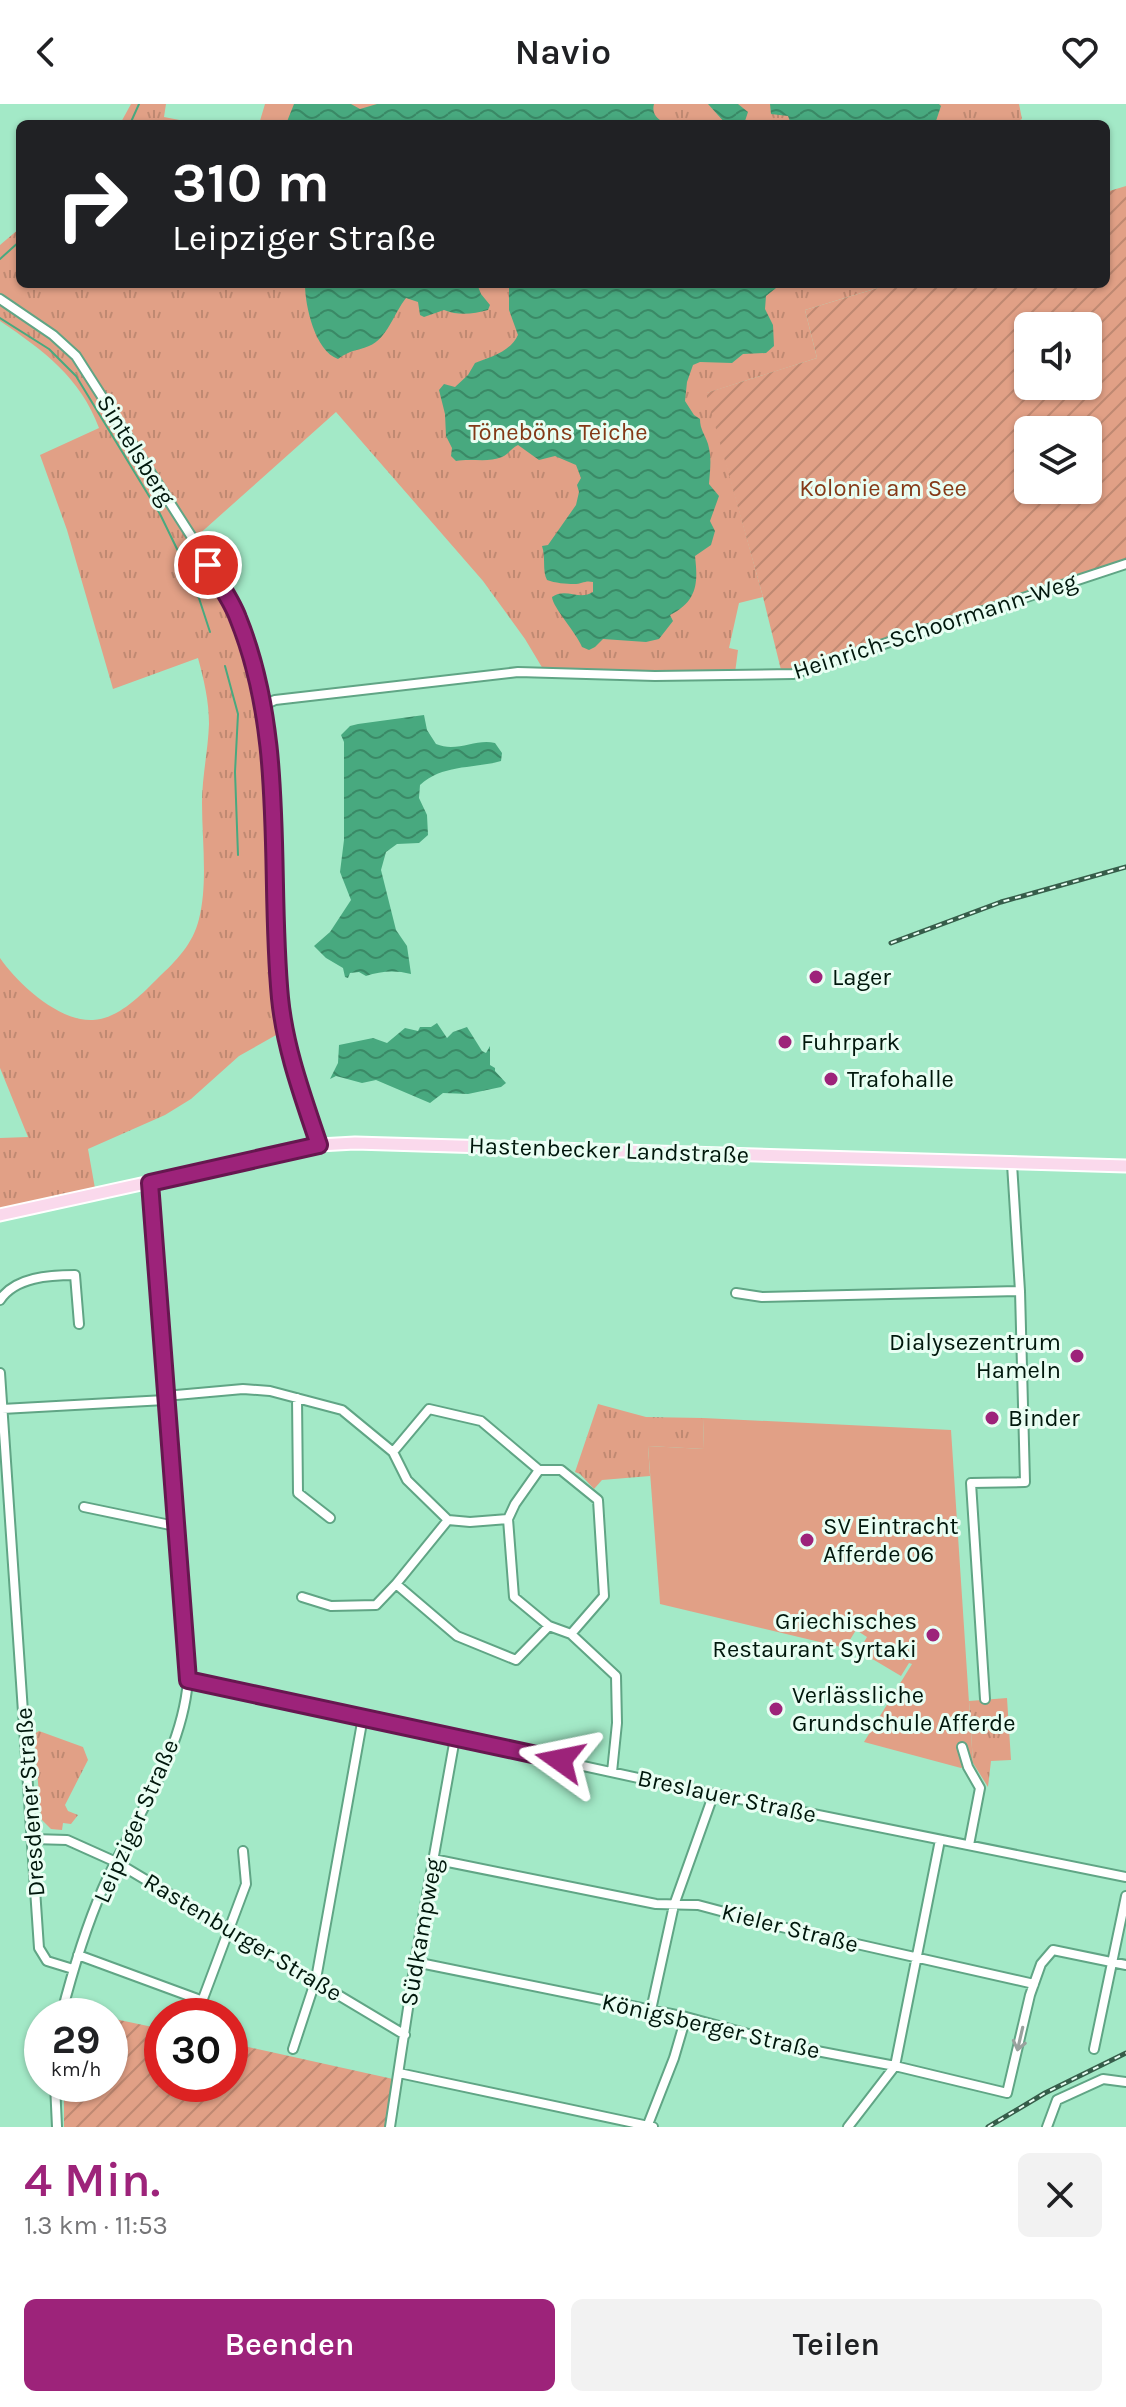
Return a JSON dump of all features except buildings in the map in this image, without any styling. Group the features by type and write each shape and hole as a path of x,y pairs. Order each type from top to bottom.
{"main road":[{"name":"Hastenbecker Landstraße","path":"0,1215 319,1145 395,1143 1126,1166"}],"street":[{"name":"Sintelsberg","path":"0,299 53,335 76,356 195,542 237,615 264,705 275,821 280,997 294,1067 319,1145"},
{"name":"Heinrich-Schoormann-Weg","path":"264,705 275,700 518,672 655,676 793,674 1126,564"},
{"path":"985,1699 971,1483 1025,1482 1020,1291 1012,1164"},
{"name":"Leipziger Straße","path":"66,1998 73,1969 103,1889 145,1809 172,1747 187,1693 150,1183"},
{"path":"0,1300 5,1292 29,1280 51,1275 75,1275 79,1324"},
{"path":"736,1293 762,1297 1020,1291"},
{"name":"Dresdener Straße","path":"0,1373 39,1948 47,1961 73,1969"},
{"path":"2,1409 165,1398 243,1389 270,1391 342,1410 393,1452 407,1480 448,1520 508,1519"},
{"path":"297,1398 298,1493 330,1518"},
{"path":"393,1452 429,1409 481,1421 539,1470 561,1470 598,1500 604,1596 571,1634"},
{"path":"539,1470 508,1519 514,1597 549,1626 571,1634 616,1676 617,1723 612,1772"},
{"path":"84,1507 175,1526"},
{"path":"302,1597 331,1606 376,1605 448,1520"},
{"path":"396,1584 457,1636 516,1660 549,1626"},
{"name":"Breslauer Straße","path":"188,1680 612,1772 1126,1877"},
{"path":"293,2049 316,1979 363,1717"},
{"name":"Südkampweg","path":"390,2127 415,1962 455,1738"},
{"path":"962,1747 968,1767 980,1788 969,1845"},
{"path":"651,2010 674,1905 714,1793"},
{"name":"Rastenburger Straße","path":"33,1839 67,1840 116,1862 405,2035"},
{"path":"848,2127 895,2066 940,1840"},
{"path":"204,1998 246,1884 243,1851"},
{"name":"Kieler Straße","path":"433,1859 656,1904 698,1905 1034,1984"},
{"path":"1094,2049 1126,1896"},
{"path":"1034,1984 1041,1964 1053,1950 1126,1965"},
{"path":"78,1955 195,1998"},
{"name":"Königsberger Straße","path":"415,1962 686,2017 796,2047 895,2066 1007,2093 1034,1984"},
{"path":"399,2073 649,2127 686,2017"},
{"path":"1047,2127 1057,2100 1103,2079 1126,2082"},
{"path":"56,2102 57,2127"}],"green space":[{"path":"131,104 166,104 164,117 179,120 122,120"},
{"path":"265,104 1019,104 1022,119 1020,120 260,120"},
{"name":"Kolonie am See","path":"1126,186 1126,562 782,674 706,393 817,358 805,310 878,288 1110,288 1110,191"},
{"name":"Töneböns Teiche","path":"16,231 16,288 878,288 805,310 817,358 707,393 763,597 739,603 729,648 738,650 735,673 543,669 483,581 336,412 196,537 79,354 55,333 0,295 0,245"},
{"path":"0,303 56,343 87,377 208,568 233,620 237,638 243,644 260,707 275,821 285,1030 239,1056 191,1099 165,1115 88,1149 96,1194 0,1216 0,1138 28,1137 0,1068 0,958 17,979 53,1008 80,1019 93,1020 102,1019 128,1005 177,958 193,936 202,905 202,793 209,724 206,691 198,658 113,689 67,530 40,455 99,428 82,394 59,367 0,321"},
{"path":"598,1404 646,1417 703,1418 704,1449 648,1446 650,1476 602,1480 594,1489 575,1472"},
{"name":"SV Eintracht Afferde 06","path":"703,1418 951,1430 973,1763 961,1768 864,1742 912,1664 909,1663 901,1676 859,1651 867,1637 856,1630 845,1648 660,1604 648,1446 704,1449"},
{"path":"1007,1698 1011,1760 991,1761 988,1787 973,1763 969,1701"},
{"path":"39,1731 83,1747 88,1760 65,1805 68,1811 78,1815 71,1824 63,1823 62,1830 51,1829 41,1819 34,1734"},
{"path":"128,2022 144,2025 144,2102 248,2102 248,2047 393,2079 385,2127 64,2127 64,2102 128,2102"}],"water":[{"path":"294,104 351,104 360,109 377,104 654,104 656,117 660,120 288,120"},
{"path":"708,104 738,104 748,112 745,120 722,120"},
{"path":"770,104 941,106 936,120 790,120 788,116 771,114"},
{"path":"305,288 479,288 490,305 488,310 477,313 461,314 444,310 424,317 420,315 418,302 406,298 381,338 338,359 317,338"},
{"name":"Töneböns Teiche","path":"509,288 776,288 766,296 765,309 773,325 774,346 766,353 743,354 732,363 700,362 693,365 687,382 685,401 700,419 710,454 709,484 719,496 710,521 715,531 711,545 695,556 694,590 686,604 670,615 673,621 659,639 646,642 603,639 589,650 582,647 553,602 552,597 557,594 583,595 593,592 593,582 553,582 547,580 545,572 542,546 548,545 576,505 577,485 581,478 576,465 555,456 539,460 518,445 504,456 491,460 456,461 451,456 452,448 446,436 439,390 444,384 455,387 475,363 500,353 515,341 518,335 509,310"},
{"path":"424,715 427,730 436,744 451,747 495,743 502,753 501,761 448,770 420,785 419,798 427,815 428,835 419,843 397,844 386,852 381,870 396,930 407,946 411,974 388,972 366,976 359,972 350,973 348,978 343,968 314,946 330,932 351,900 340,872 344,840 344,742 341,735 350,726 358,724"},
{"path":"437,1023 447,1038 467,1027 482,1051 486,1053 490,1046 490,1065 506,1083 501,1087 468,1094 443,1093 430,1103 376,1080 362,1083 336,1076 330,1079 338,1063 339,1045 373,1038 387,1043 405,1028 418,1031 420,1027 431,1027"}],"waterway":[{"path":"132,120 139,104"},
{"path":"0,259 16,245"},
{"path":"0,318 49,349 76,376 160,514 195,586 210,632"},
{"path":"225,666 238,714 235,772 238,855"}],"railway":[{"path":"891,943 1001,902 1126,867"},
{"path":"988,2127 1045,2093 1126,2053"}],"place":[{"name":"Lager","path":"816,977"},
{"name":"Fuhrpark","path":"785,1042"},
{"name":"Trafohalle","path":"831,1079"},
{"name":"Dialysezentrum Hameln","path":"1077,1356"},
{"name":"Binder","path":"992,1418"},
{"name":"SV Eintracht Afferde 06","path":"807,1540"},
{"name":"Griechisches Restaurant Syrtaki","path":"933,1635"},
{"name":"Verlässliche Grundschule Afferde","path":"776,1709"}],"route":[{"path":"208,565 237,615 264,705 275,821 280,997 294,1067 319,1145 150,1183 188,1680 560,1760"}]}
